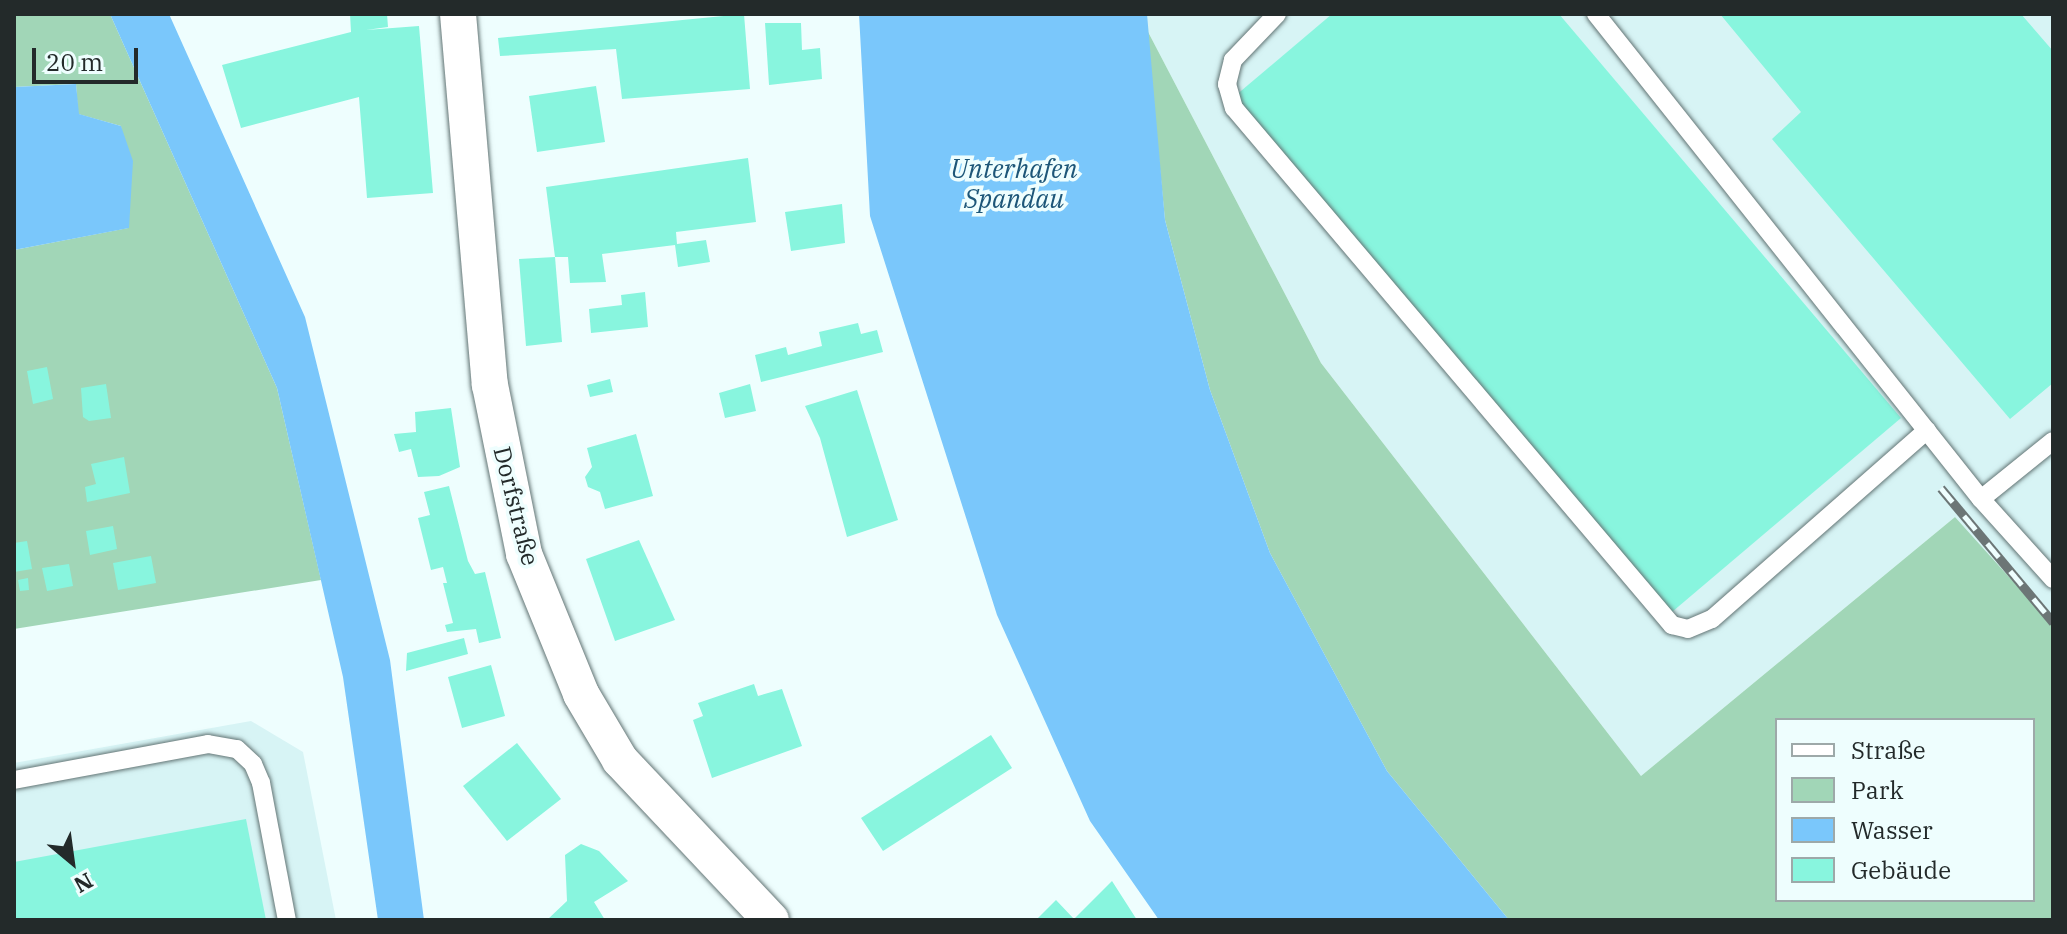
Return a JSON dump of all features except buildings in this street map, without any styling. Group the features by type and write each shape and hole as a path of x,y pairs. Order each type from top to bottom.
{"street":[{"name":"Dorfstraße","path":"458,14 488,371 524,554 581,694 620,760 771,920"}],"lane":[{"path":"1277,14 1233,60 1227,84 1234,108 1672,625 1688,629 1712,619 1927,430"},
{"path":"1596,14 1981,499 2053,579"},
{"path":"1981,499 2053,441"},
{"path":"14,780 208,744 237,749 253,764 261,783 287,920"}],"shaded area":[{"path":"1147,14 2053,14 2053,626 1955,517 1641,776 1321,363 1146,28"},
{"path":"251,721 303,752 336,920 14,920 14,763"}],"green space":[{"path":"14,14 110,14 277,388 321,580 14,629 14,250 128,228 121,126 78,114 76,84 14,87"},
{"path":"1146,28 1321,363 1641,776 1955,517 2053,626 2053,920 1509,920 1387,771 1270,553 1210,390 1165,220"}],"water":[{"path":"110,14 169,14 305,317 390,660 424,920 378,920 343,677 277,388"},
{"name":"Unterhafen Spandau","path":"859,14 1147,14 1165,220 1210,390 1270,553 1387,771 1509,920 1159,920 1090,821 997,615 870,216"},
{"path":"76,84 79,114 121,126 133,161 129,228 14,250 14,87"}],"railway":[{"path":"1941,488 2053,622"}]}
